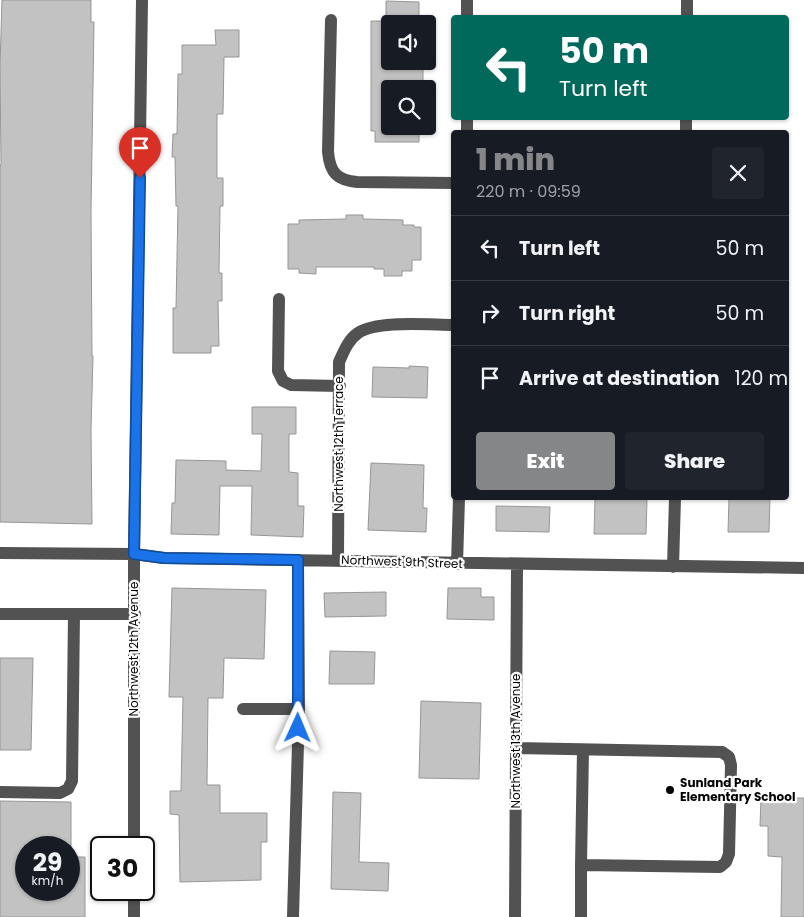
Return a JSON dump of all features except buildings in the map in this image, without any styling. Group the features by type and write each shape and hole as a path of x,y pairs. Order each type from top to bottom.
{"street":[{"name":"Northwest 12th Avenue","path":"134,836 134,554 142,0"},
{"path":"467,0 467,15"},
{"path":"687,0 687,15"},
{"path":"331,20 328,152 329,164 334,173 344,181 451,183"},
{"path":"279,299 278,372 283,381 291,385 340,386"},
{"name":"Northwest 12th Terrace","path":"338,560 339,362 347,343 368,327 383,325 451,325"},
{"path":"457,564 459,500"},
{"path":"673,567 676,500"},
{"name":"Northwest 9th Street","path":"0,553 134,554 164,558 338,560 457,564 804,568"},
{"path":"293,917 299,710 298,560"},
{"name":"Northwest 13th Avenue","path":"514,917 517,565"},
{"path":"0,614 134,614"},
{"path":"0,792 60,793 68,789 72,781 74,614"},
{"path":"243,708 299,710"},
{"path":"516,748 722,752 729,757 731,765 729,854 726,862 720,867 581,866"},
{"path":"581,917 583,750"},
{"path":"134,901 134,917"}],"place":[{"name":"Sunland Park Elementary School","path":"670,790"}],"route":[{"path":"140,178 134,554 164,558 298,560 298,728"}]}
